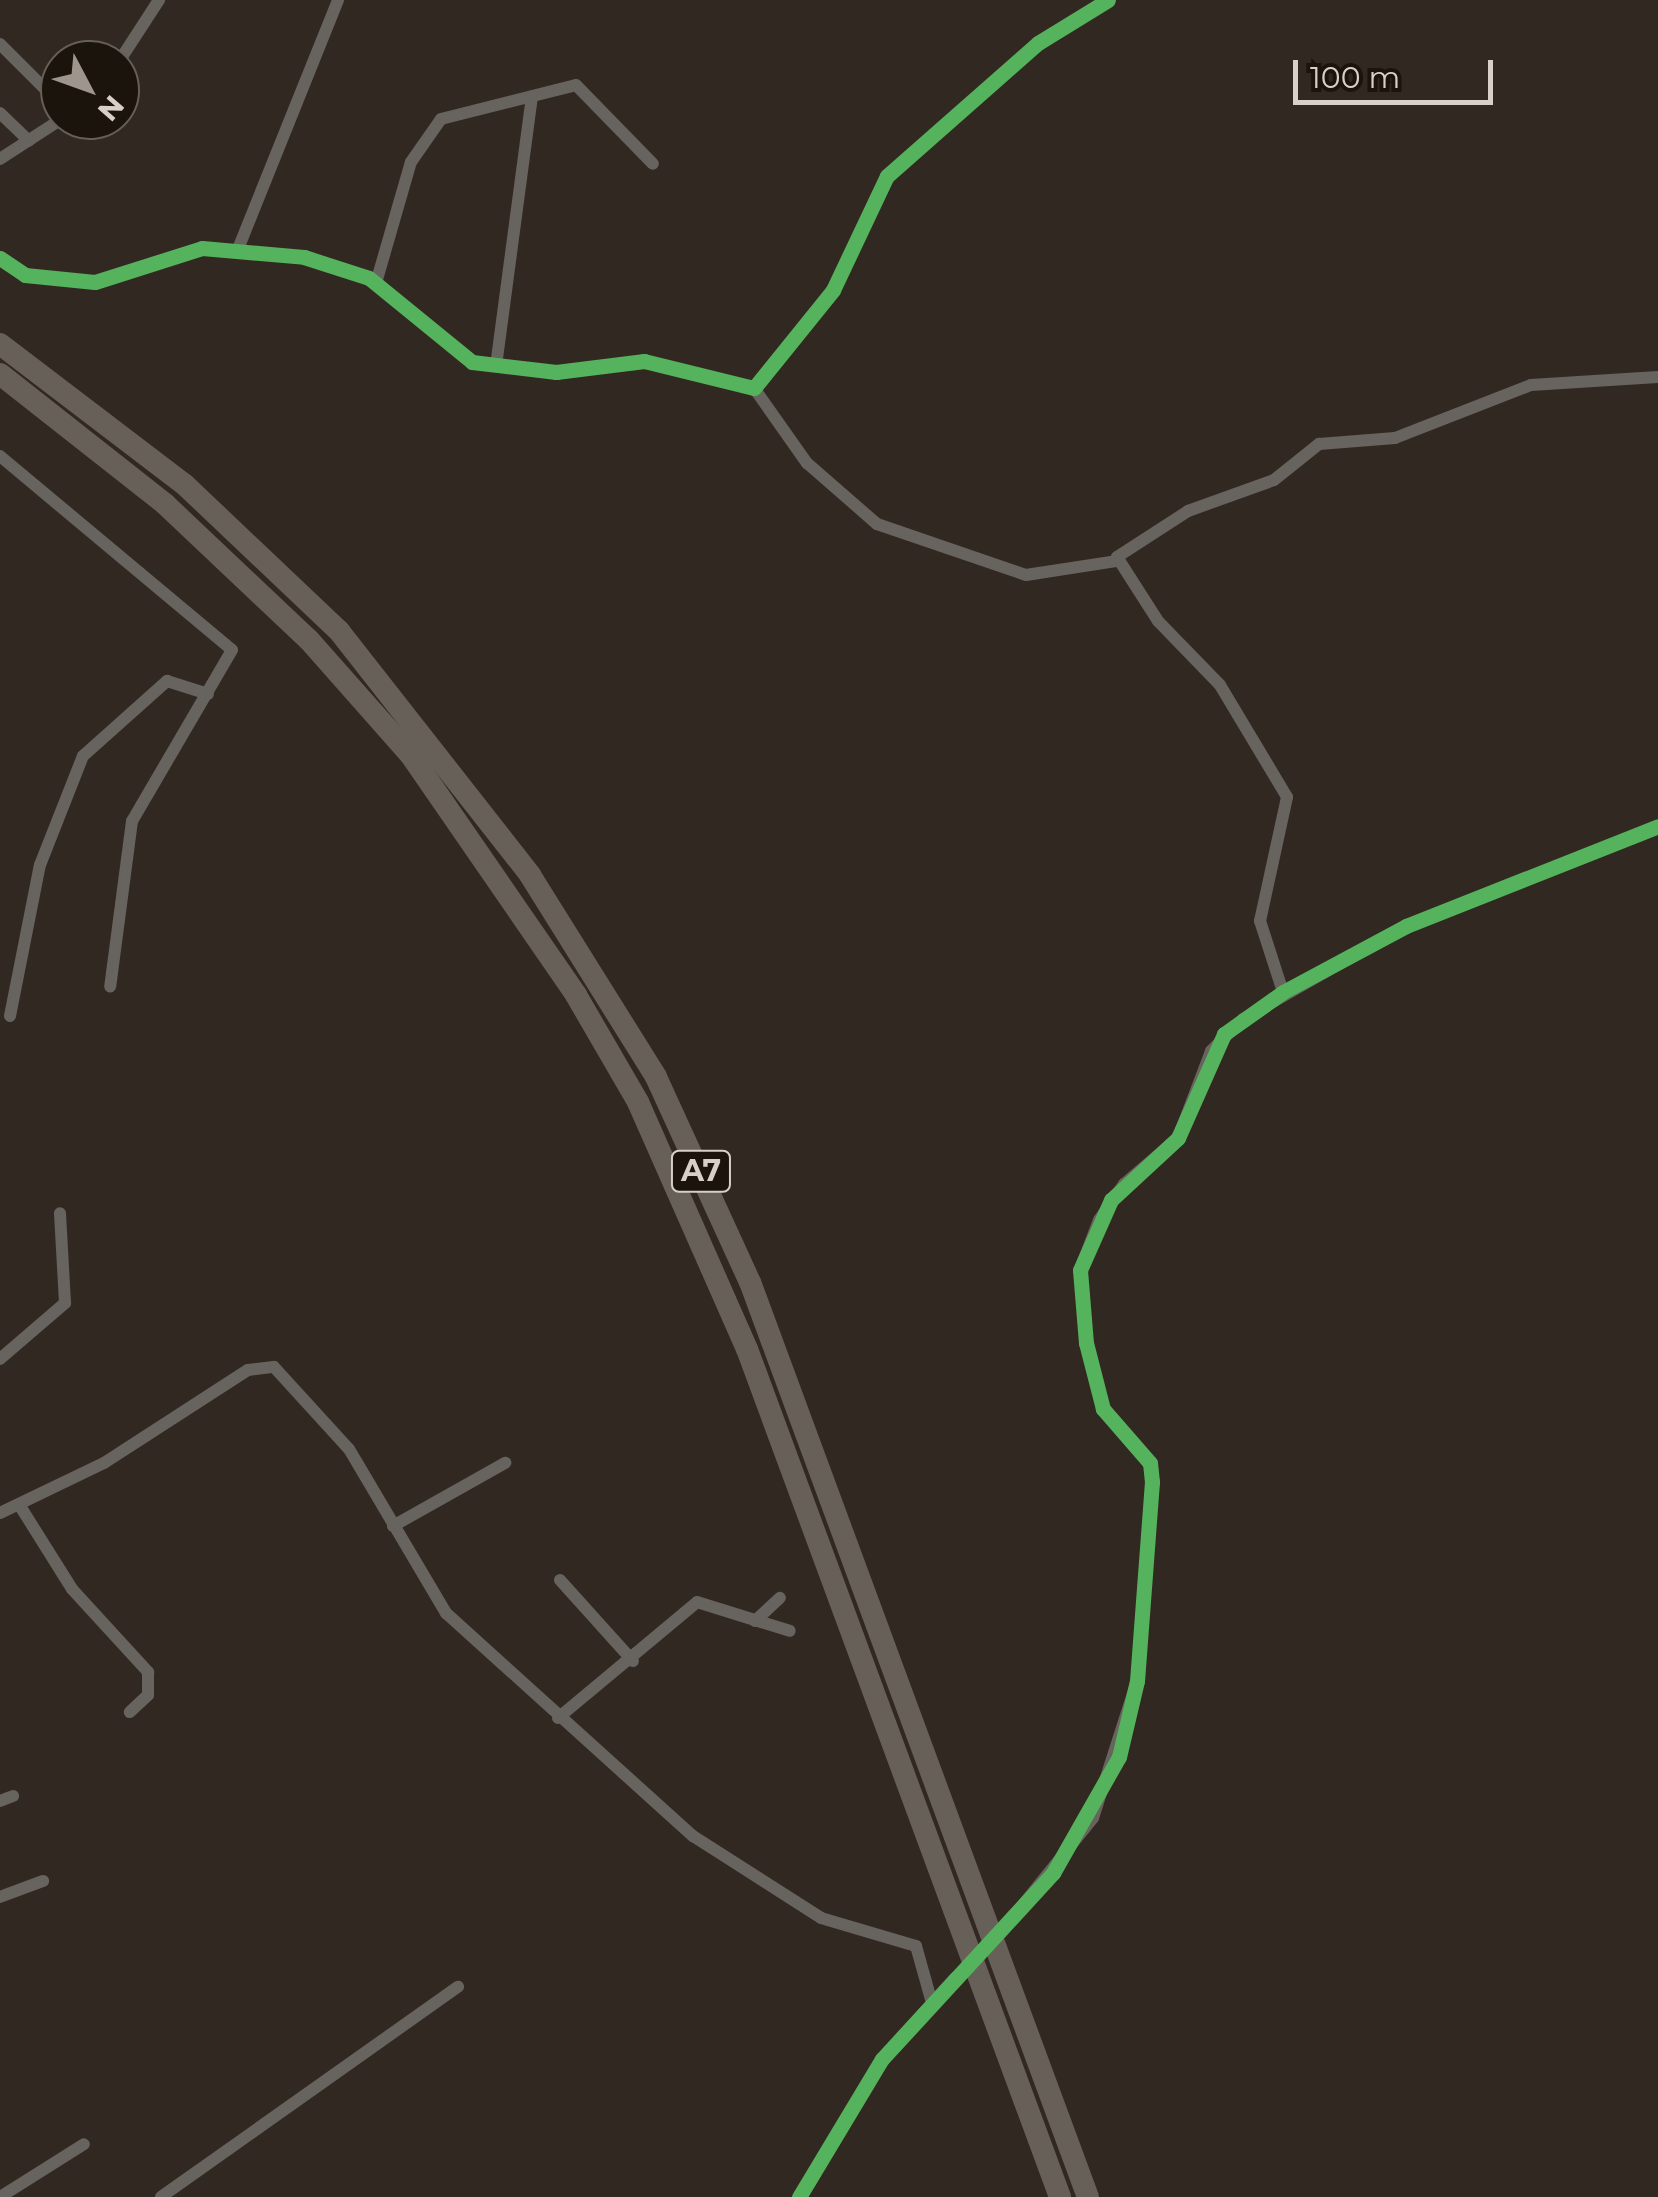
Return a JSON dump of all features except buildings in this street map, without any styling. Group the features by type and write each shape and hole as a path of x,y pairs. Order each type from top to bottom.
{"highway":[{"name":"A7","path":"0,344 184,484 338,632 530,875 656,1076 750,1282 1088,2197"},
{"name":"A7","path":"0,374 166,504 309,640 410,754 594,1025 654,1135 748,1349 1060,2197"}],"street":[{"path":"133,40 159,0"},
{"path":"238,249 338,0"},
{"path":"754,388 833,290 887,176 1038,42 1108,0"},
{"path":"0,44 40,84"},
{"path":"376,283 425,132 441,119 580,87 653,164"},
{"path":"496,366 532,96"},
{"path":"0,113 29,141"},
{"path":"0,159 40,134"},
{"path":"0,258 25,276 95,282 202,248 304,257 376,283 455,356 496,366 556,372 644,361 754,388 806,464 877,524 1026,576 1116,561 1188,510 1274,480 1319,444 1395,438 1531,385 1658,377"},
{"path":"0,456 228,644 231,661 132,821 110,987"},
{"path":"1116,561 1220,685 1287,798 1260,921 1283,992"},
{"path":"10,1016 40,865 83,756 167,681 208,694"},
{"path":"1009,1922 1092,1818 1138,1680 1152,1482 1150,1462 1104,1409 1082,1314 1084,1257 1124,1184 1178,1138 1210,1051 1283,992 1406,926 1658,826"},
{"path":"0,1359 65,1303 60,1213"},
{"path":"0,1513 20,1506 261,1366 283,1372 338,1436 393,1526 424,1589 658,1810 746,1872 821,1918 916,1946 932,2003"},
{"path":"393,1526 506,1463"},
{"path":"20,1506 72,1590 148,1672 148,1695 130,1712"},
{"path":"560,1580 633,1660"},
{"path":"754,1621 780,1598"},
{"path":"558,1718 633,1660 697,1602 790,1631"},
{"path":"0,1898 43,1881"},
{"path":"799,2197 851,2104 955,1978"},
{"path":"161,2197 458,1987"},
{"path":"0,2197 84,2144"}],"cycle path":[{"path":"0,258 25,275 95,282 202,248 304,257 369,278 472,362 556,372 644,361 754,388 833,290 887,176 1038,43 1108,0"},
{"path":"799,2197 882,2059 1053,1873 1119,1757 1137,1681 1152,1482 1150,1463 1103,1409 1086,1343 1080,1270 1111,1200 1178,1138 1224,1034 1283,992 1406,926 1658,826"}]}
